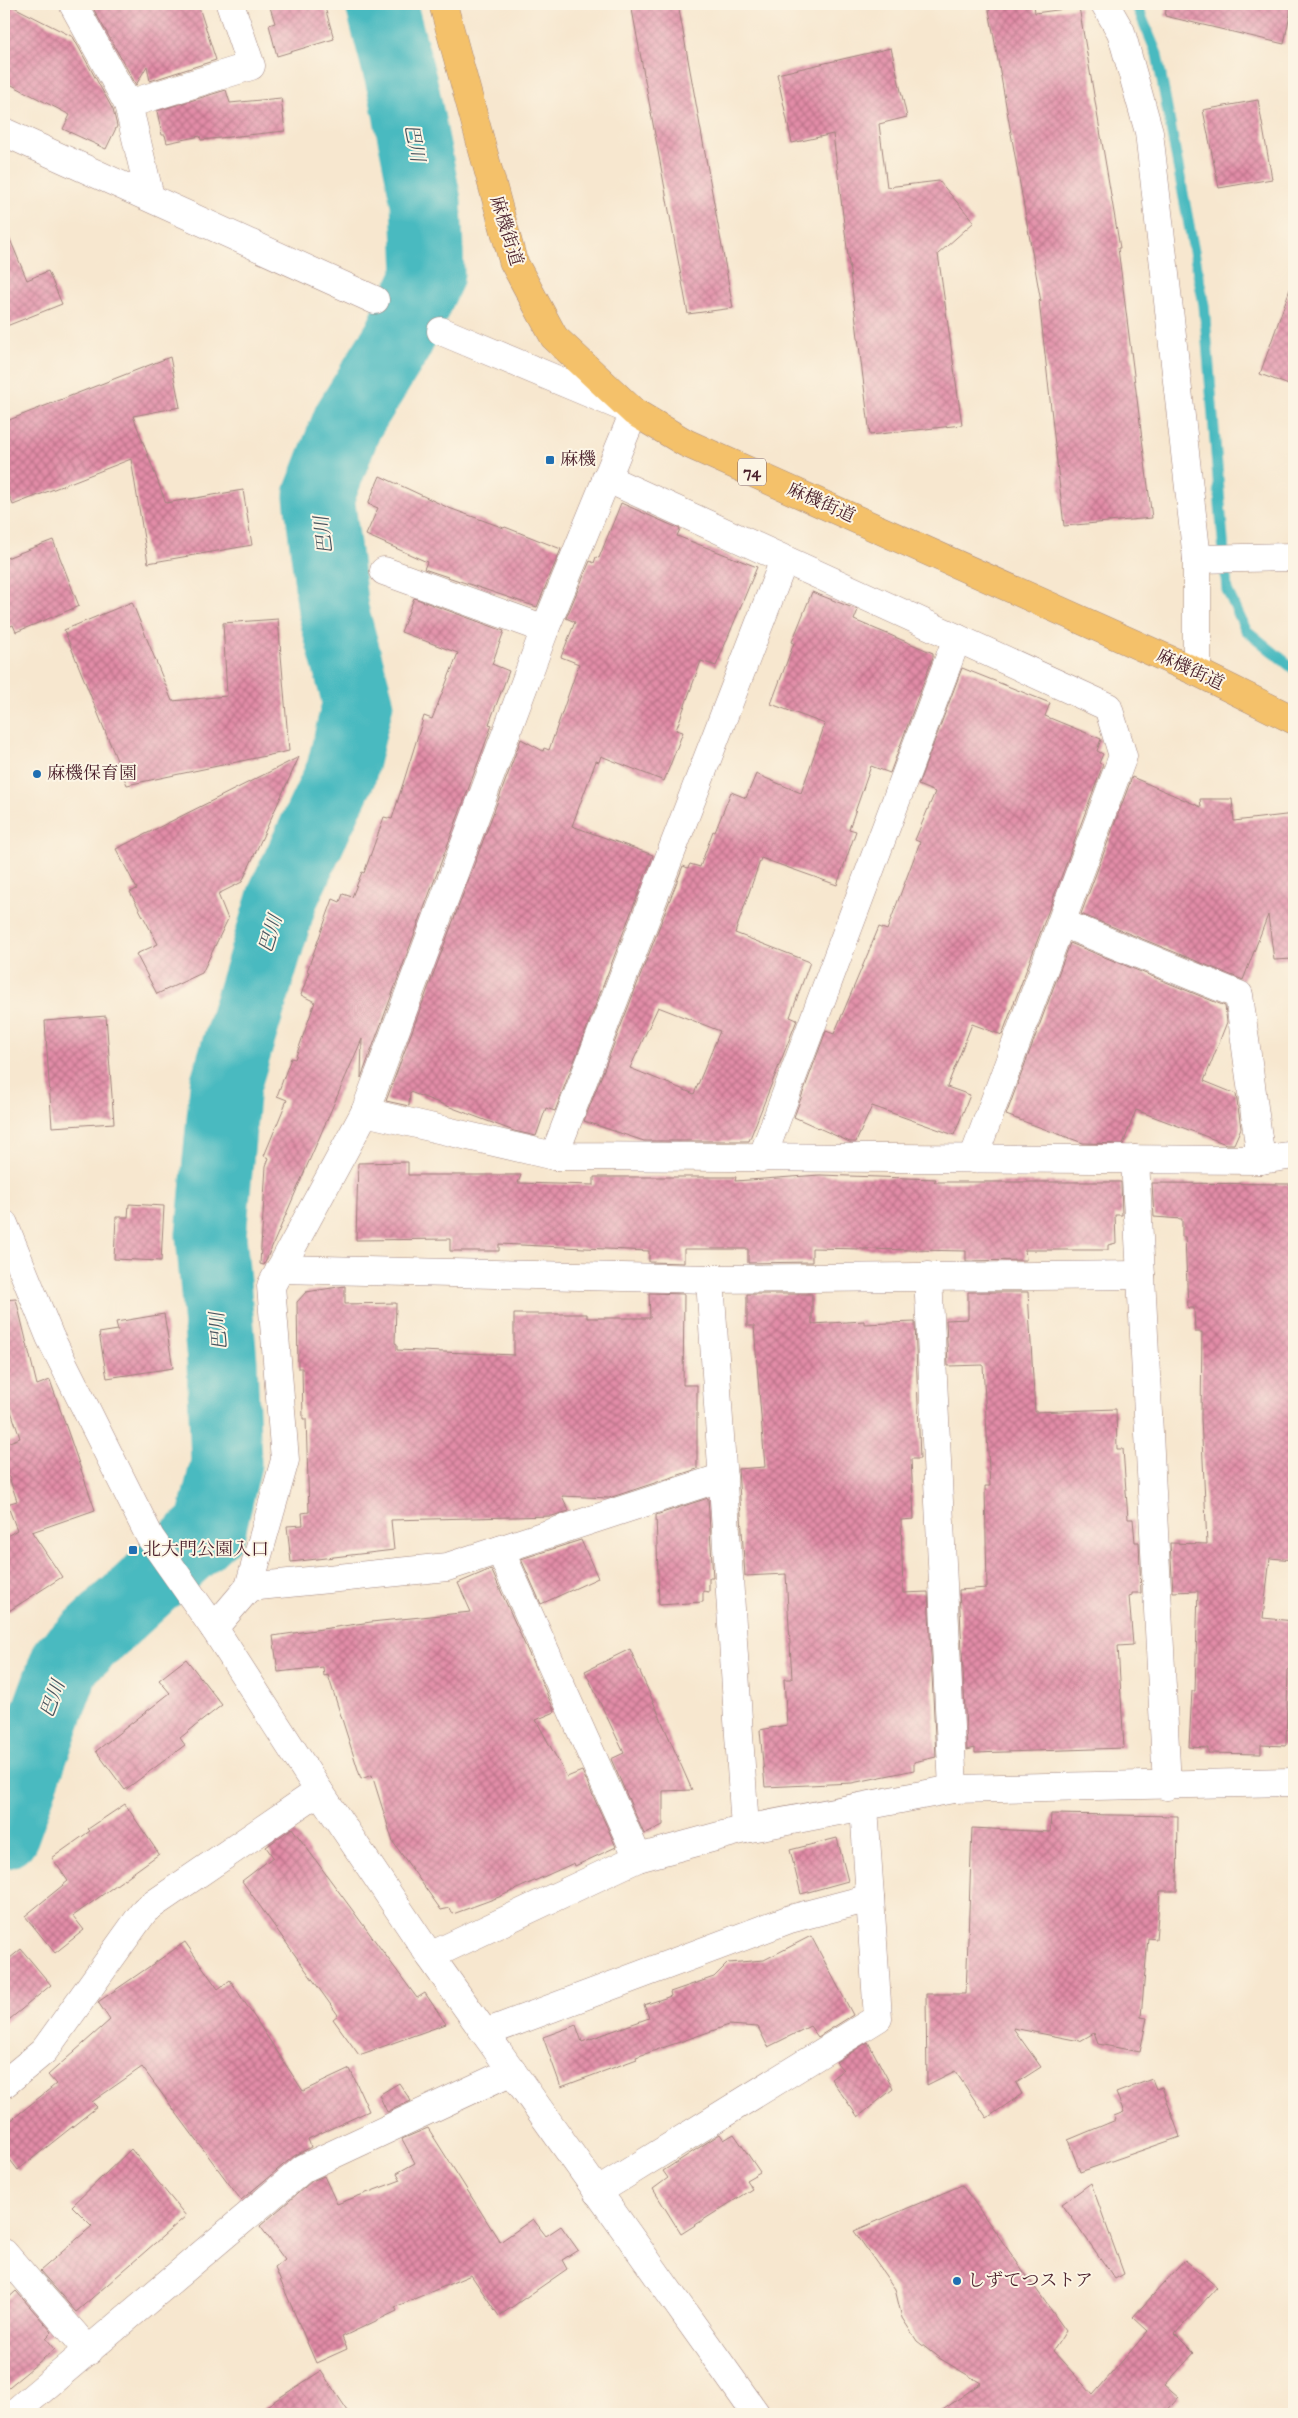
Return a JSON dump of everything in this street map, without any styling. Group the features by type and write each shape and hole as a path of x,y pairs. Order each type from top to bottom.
{"main road":[{"name":"麻機街道","path":"442,4 513,262 554,337 634,412 686,443 1197,672 1294,720"}],"street":[{"path":"73,4 128,104 150,197"},
{"path":"128,104 251,66 230,4"},
{"path":"1105,4 1121,32 1149,132 1197,559 1197,672"},
{"path":"4,132 375,300"},
{"path":"214,1628 249,1587 284,1460 271,1286 365,1112 545,629 634,412 441,331"},
{"path":"606,478 1108,707 1123,756 973,1159"},
{"path":"1197,559 1294,558"},
{"path":"554,1156 784,560"},
{"path":"384,571 545,629"},
{"path":"762,1158 957,638"},
{"path":"1062,923 1239,996 1261,1160"},
{"path":"365,1112 554,1156 1261,1160 1294,1155"},
{"path":"1135,1159 1167,1786"},
{"path":"4,1224 50,1337 150,1537 214,1628 319,1791 430,1956 756,2414"},
{"path":"280,1270 710,1279 1141,1275"},
{"path":"928,1276 953,1789"},
{"path":"710,1279 745,1829"},
{"path":"249,1587 447,1567 723,1478"},
{"path":"500,1550 638,1858"},
{"path":"430,1956 638,1858 745,1829 953,1789 1294,1782"},
{"path":"4,2084 44,2051 146,1910 319,1791"},
{"path":"598,2192 878,2018 864,1807"},
{"path":"485,2033 790,1920 870,1898"},
{"path":"13,2414 304,2168 512,2071"},
{"path":"4,2253 89,2351"}],"building":[{"path":"4,4 8,4 73,37 113,110 117,126 106,149 63,129 70,115 4,81"},
{"path":"97,4 198,4 216,60 150,81 147,66 136,85 94,10"},
{"path":"269,4 324,4 334,39 277,56 269,25 275,23"},
{"path":"631,4 678,4 733,308 688,314"},
{"path":"988,4 1034,4 1035,13 1079,7 1120,248 1118,248 1152,518 1064,526 1039,300 1041,302"},
{"path":"1167,4 1292,4 1284,44 1165,16"},
{"path":"891,48 907,117 879,124 887,187 939,181 974,222 938,254 962,425 870,435 833,134 792,143 777,74"},
{"path":"226,90 230,103 281,98 285,131 201,140 200,136 167,143 165,135 162,135 157,111"},
{"path":"1258,100 1272,179 1219,188 1203,110"},
{"path":"4,225 27,280 48,271 62,304 4,327"},
{"path":"1290,289 1294,290 1294,387 1260,374"},
{"path":"170,357 180,407 133,416 166,503 243,490 252,545 148,563 131,459 13,505 4,482 4,422"},
{"path":"380,476 449,508 561,549 537,607 424,569 427,562 366,535 378,508 368,504"},
{"path":"621,503 680,529 677,536 757,567 716,666 701,661 676,730 683,732 664,781 601,756 599,762 596,761 572,826 653,855 555,1111 546,1108 536,1136 514,1131 410,1092 409,1106 386,1101 521,739 543,751 544,748 549,750 579,664 561,657 575,622 566,618 590,561 594,563 596,557 599,558"},
{"path":"53,540 79,606 16,632 13,625 4,629 4,559"},
{"path":"812,592 858,610 854,620 933,653 933,657 890,773 871,766 849,829 856,831 837,885 761,858 735,933 810,962 790,1017 797,1020 749,1141 644,1141 584,1121 683,866 688,868 690,864 700,867 713,831 715,832 731,792 746,798 756,774 801,793 825,724 771,704 794,643 792,642","holes":["658,1007 720,1031 694,1094 630,1068"]},
{"path":"414,598 504,631 492,664 509,671 489,724 492,725 361,1078 362,1039 264,1265 260,1264 266,1166 269,1158 264,1156 287,1100 277,1096 291,1058 295,1059 315,1002 301,995 309,972 307,971 333,899 340,902 343,894 352,897 362,872 364,873 384,817 392,819 424,716 432,719 458,653 401,632"},
{"path":"132,602 172,701 227,696 223,623 278,619 289,751 127,785 64,630"},
{"path":"962,668 1050,703 1045,716 1101,739 1097,751 1103,754 1099,763 1103,765 1002,1035 972,1024 947,1087 970,1095 954,1135 872,1106 856,1142 850,1142 794,1117 826,1031 834,1034 879,927 887,930 920,842 915,840 935,792 918,785"},
{"path":"299,757 242,882 218,894 228,919 202,973 157,994 136,954 158,944 130,892 137,889 116,849"},
{"path":"1132,777 1201,807 1200,799 1232,799 1234,821 1294,814 1294,959 1274,960 1268,915 1243,980 1081,914"},
{"path":"1070,943 1225,1006 1227,1022 1204,1081 1236,1094 1241,1128 1234,1144 1226,1144 1136,1110 1123,1144 1083,1143 1006,1115"},
{"path":"106,1016 114,1123 52,1127 45,1021"},
{"path":"408,1162 408,1175 521,1175 518,1183 594,1185 594,1177 736,1177 735,1181 820,1175 936,1179 934,1182 1121,1182 1122,1215 1115,1215 1116,1243 1108,1245 1108,1250 1025,1250 1026,1260 966,1261 966,1251 812,1248 812,1262 748,1263 748,1249 684,1249 684,1263 649,1262 649,1251 499,1244 499,1251 450,1251 450,1239 356,1240 358,1163"},
{"path":"1152,1183 1294,1184 1294,1560 1270,1558 1263,1618 1294,1621 1294,1669 1288,1669 1286,1746 1261,1745 1261,1754 1208,1753 1208,1748 1189,1747 1192,1691 1195,1691 1198,1591 1173,1592 1170,1543 1207,1544 1201,1418 1202,1332 1195,1332 1194,1308 1188,1308 1185,1237 1182,1237 1182,1219 1154,1217"},
{"path":"129,1204 164,1206 161,1261 114,1259 116,1217 128,1217"},
{"path":"345,1286 345,1304 396,1303 395,1343 397,1344 397,1350 514,1355 514,1314 587,1314 587,1318 650,1318 649,1293 684,1294 683,1385 697,1385 697,1469 609,1498 562,1496 569,1511 552,1516 391,1520 394,1550 291,1562 287,1526 303,1525 302,1513 309,1512 306,1419 303,1419 302,1368 298,1368 297,1302 306,1292"},
{"path":"968,1292 1028,1292 1035,1412 1116,1409 1117,1449 1123,1449 1128,1519 1133,1519 1135,1542 1139,1542 1141,1593 1132,1593 1129,1596 1133,1645 1118,1646 1124,1748 975,1753 975,1748 967,1750 959,1590 987,1588 985,1486 990,1486 983,1365 948,1366 946,1320 968,1319"},
{"path":"747,1294 812,1294 812,1324 864,1321 864,1324 915,1322 920,1459 911,1459 914,1519 901,1520 903,1593 928,1592 936,1757 914,1762 914,1770 852,1783 765,1787 760,1730 787,1725 784,1679 792,1679 786,1574 745,1576 738,1469 765,1467 754,1326 747,1326"},
{"path":"16,1299 37,1385 50,1380 95,1510 32,1532 62,1577 4,1614 4,1538 17,1530 7,1504 17,1501 4,1462 4,1444 20,1438 4,1390 4,1300"},
{"path":"164,1314 173,1368 107,1378 99,1333 118,1330 116,1322"},
{"path":"708,1498 713,1578 709,1578 709,1592 703,1591 703,1602 659,1605 656,1515"},
{"path":"581,1540 598,1578 541,1604 521,1559"},
{"path":"491,1569 555,1712 536,1720 567,1777 582,1771 616,1847 575,1866 574,1863 499,1897 453,1914 450,1908 441,1910 393,1842 372,1775 361,1779 328,1675 324,1676 323,1667 278,1672 273,1636 371,1622 471,1612 458,1583"},
{"path":"630,1649 692,1790 663,1791 663,1825 644,1834 611,1759 624,1753 585,1671"},
{"path":"186,1659 222,1705 180,1738 185,1745 125,1790 96,1751 170,1693 159,1680"},
{"path":"125,1804 159,1854 73,1916 84,1930 55,1953 25,1916 68,1881 52,1858 90,1831 88,1829"},
{"path":"1051,1814 1178,1816 1177,1891 1160,1891 1156,1939 1148,1938 1141,2017 1147,2018 1140,2052 1098,2044 1094,2033 1080,2041 1013,2028 1041,2067 1016,2083 1022,2094 987,2118 955,2071 927,2085 926,1994 966,1994 972,1828 1050,1832"},
{"path":"292,1828 417,1998 425,1993 446,2024 359,2055 333,2019 338,2015 242,1881 273,1857 266,1847"},
{"path":"837,1838 848,1881 801,1894 790,1850"},
{"path":"811,1936 853,2015 818,2037 810,2026 768,2047 758,2027 729,2025 636,2057 637,2059 561,2087 543,2037 576,2025 582,2042 649,2018 644,2005 671,1996 670,1992 714,1977 728,1963 764,1960"},
{"path":"185,1942 218,1989 230,1980 303,2091 350,2069 369,2111 308,2139 311,2147 294,2156 241,2200 142,2067 92,2102 97,2107 18,2170 4,2152 4,2126 56,2084 48,2075 110,2020 98,2002"},
{"path":"21,1949 51,1985 4,2024 4,1963"},
{"path":"868,2042 893,2089 858,2117 831,2079 843,2070 836,2062"},
{"path":"1152,2079 1156,2089 1162,2087 1180,2137 1080,2172 1068,2140 1116,2120 1114,2116 1124,2112 1116,2093"},
{"path":"399,2083 411,2101 387,2112 379,2095"},
{"path":"428,2128 500,2242 533,2219 546,2236 561,2226 578,2250 562,2260 567,2269 499,2316 471,2275 395,2307 397,2311 342,2337 347,2349 316,2363 275,2268 285,2260 260,2226 312,2181 324,2176 337,2204 401,2180 397,2173 415,2163 402,2139"},
{"path":"720,2134 724,2140 734,2134 760,2172 746,2180 752,2189 681,2234 653,2189 668,2178 663,2171"},
{"path":"131,2149 186,2216 76,2312 40,2271 92,2226 72,2206"},
{"path":"1091,2183 1124,2274 1115,2279 1062,2204"},
{"path":"962,2185 1066,2331 1053,2351 1093,2395 1148,2331 1133,2317 1185,2260 1217,2287 1175,2334 1194,2353 1165,2385 1179,2397 1164,2414 937,2414 981,2383 939,2358 917,2341 902,2318 895,2289 854,2231"},
{"path":"16,2291 52,2332 46,2338 55,2349 4,2391 4,2302"},
{"path":"321,2371 350,2414 254,2414"}],"waterway":[{"name":"巴川","path":"4,1833 66,1661 211,1527 226,1463 222,1362 211,1235 225,1086 283,896 341,773 358,702 333,610 319,496 348,421 398,340 429,274 426,202 404,92 381,4"},
{"path":"1136,4 1157,54 1204,305 1227,590 1246,630 1294,669"}],"place":[{"name":"麻機","path":"550,460"},
{"name":"麻機保育園","path":"37,774"},
{"name":"北大門公園入口","path":"133,1550"},
{"name":"しずてつストア","path":"957,2281"}]}
